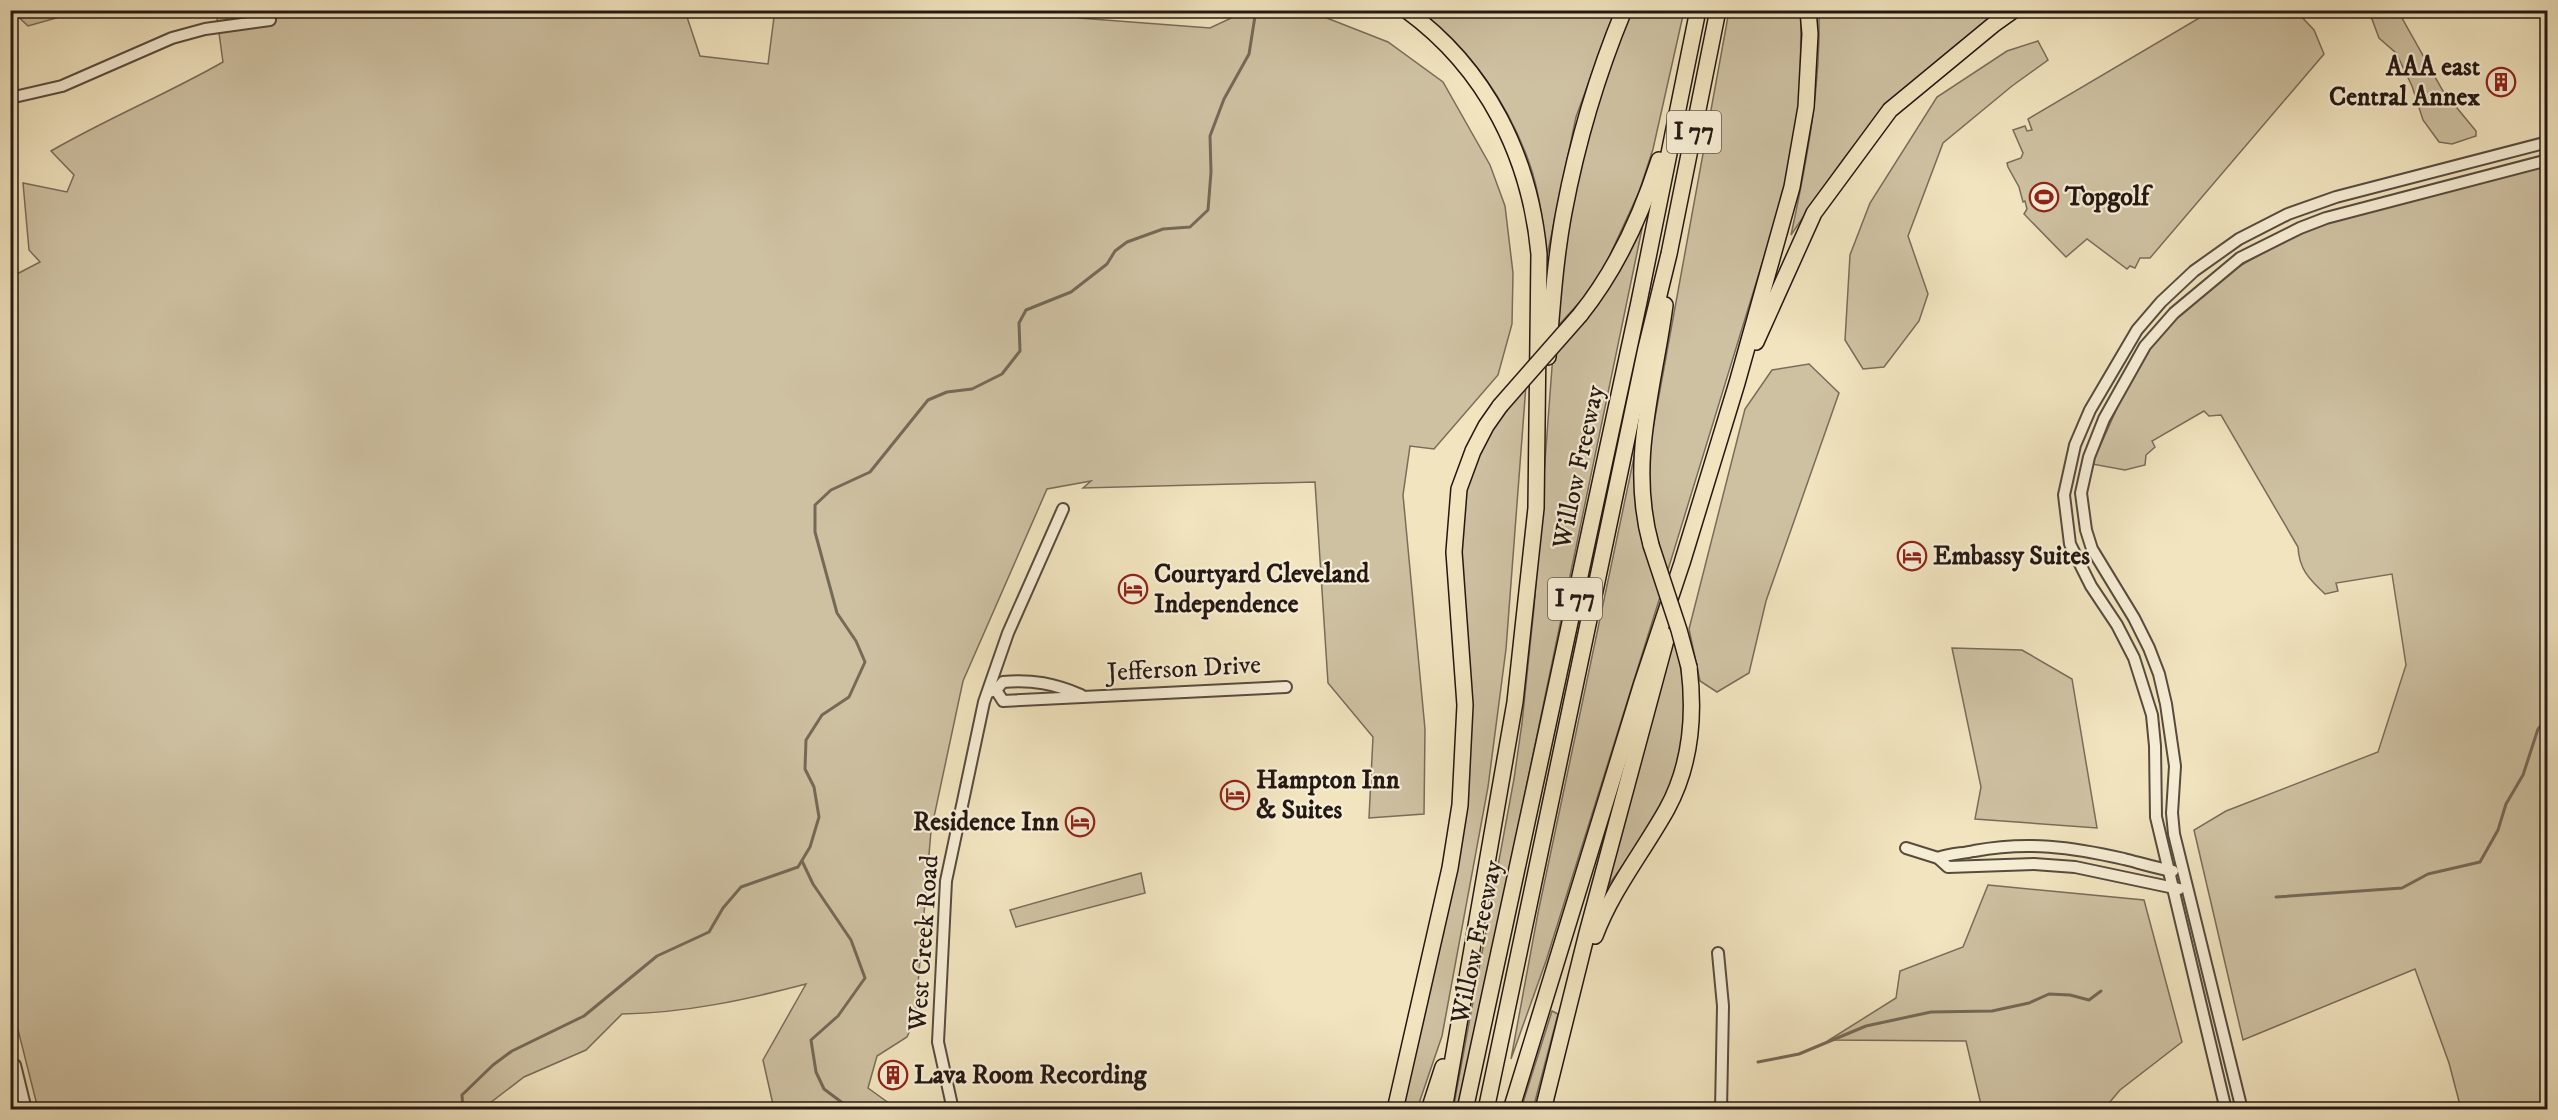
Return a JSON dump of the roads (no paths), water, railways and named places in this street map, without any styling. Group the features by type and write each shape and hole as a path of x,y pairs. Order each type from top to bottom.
{"highway":[{"path":"1406,10 1446,43 1482,88 1511,137 1528,184 1536,222 1539,254 1536,508 1515,702 1444,1110"},
{"path":"1536,450 1544,400 1557,257 1568,192 1587,115 1624,10"},
{"name":"Willow Freeway","path":"1466,1110 1636,314 1698,10"},
{"name":"Willow Freeway","path":"1486,1110 1646,348 1670,254 1718,10"},
{"path":"1511,1110 1737,383 1792,187 1803,136 1809,76 1808,10"},
{"path":"1737,383 1814,213 1890,111 2014,10"},
{"path":"1395,1110 1450,868 1460,805 1465,705 1454,552 1459,489 1473,451 1500,406 1580,315 1606,279 1631,231 1656,170 1681,88"},
{"path":"1574,990 1604,914 1676,790 1690,739 1692,692 1689,667 1651,545 1643,511 1641,459 1660,342 1670,254"},
{"path":"1543,1110 1587,933 1675,605 1682,562"},
{"path":"1429,1110 1440,1080 1467,975"}],"street":[{"path":"10,98 62,86 172,38 206,29 270,20"},
{"path":"2226,1110 2156,817 2155,746 2149,705 2134,658 2117,625 2091,586 2070,544 2064,495 2073,449 2085,421 2137,330 2161,302 2194,271 2238,239 2288,213 2336,197 2547,142"},
{"path":"2242,1110 2174,834 2173,748 2159,674 2134,618 2092,549 2086,530 2081,494 2089,457 2100,428 2149,340 2174,313 2240,258 2326,218 2547,160"},
{"path":"2085,421 2100,428"},
{"name":"West Creek Road","path":"953,1110 938,1042 946,880 984,702 992,691 1008,633 1064,509"},
{"name":"Jefferson Drive","path":"1084,696 1050,683 1038,681 1003,682 992,691 1003,701 1286,687"},
{"path":"1938,858 1951,853 1966,853 2005,845 2032,845 2067,849 2185,873"},
{"path":"2005,845 2007,864"},
{"path":"1906,848 1938,858 1948,867 2007,864 2075,867 2173,889 2188,890"},
{"path":"1718,953 1723,1006 1721,1110"},
{"path":"10,1062 15,1065 27,1110"},
{"path":"10,1099 13,1110"}],"waterway":[{"path":"463,1110 462,1095 493,1065 512,1051 584,1016 657,956 709,932 723,908 741,887 798,867 810,847 819,817 814,787 805,769 806,740 822,715 849,697 865,662 856,641 837,613 815,532 815,505 831,490 870,472 928,400 947,392 972,389 1002,374 1020,351 1019,323 1026,310 1071,292 1107,264 1115,251 1127,242 1163,229 1190,227 1208,210 1211,172 1210,136 1224,99 1249,54 1256,10"},
{"path":"2276,897 2402,888 2428,874 2480,862 2498,830 2506,804 2523,775 2538,729 2548,718"},
{"path":"802,861 813,884 851,940 865,978 838,1016 811,1040 816,1072 824,1089 852,1110"},
{"path":"1758,1062 1799,1054 1866,1026 1931,1012 1992,1011 2029,1003 2049,994 2070,995 2089,1000 2101,991"}],"place":[{"name":"AAA east Central Annex","path":"2501,82"},
{"name":"Topgolf","path":"2044,197"},
{"name":"Embassy Suites","path":"1912,556"},
{"name":"Courtyard Cleveland Independence","path":"1133,589"},
{"name":"Hampton Inn & Suites","path":"1235,795"},
{"name":"Residence Inn","path":"1080,822"},
{"name":"Lava Room Recording","path":"893,1075"}]}
